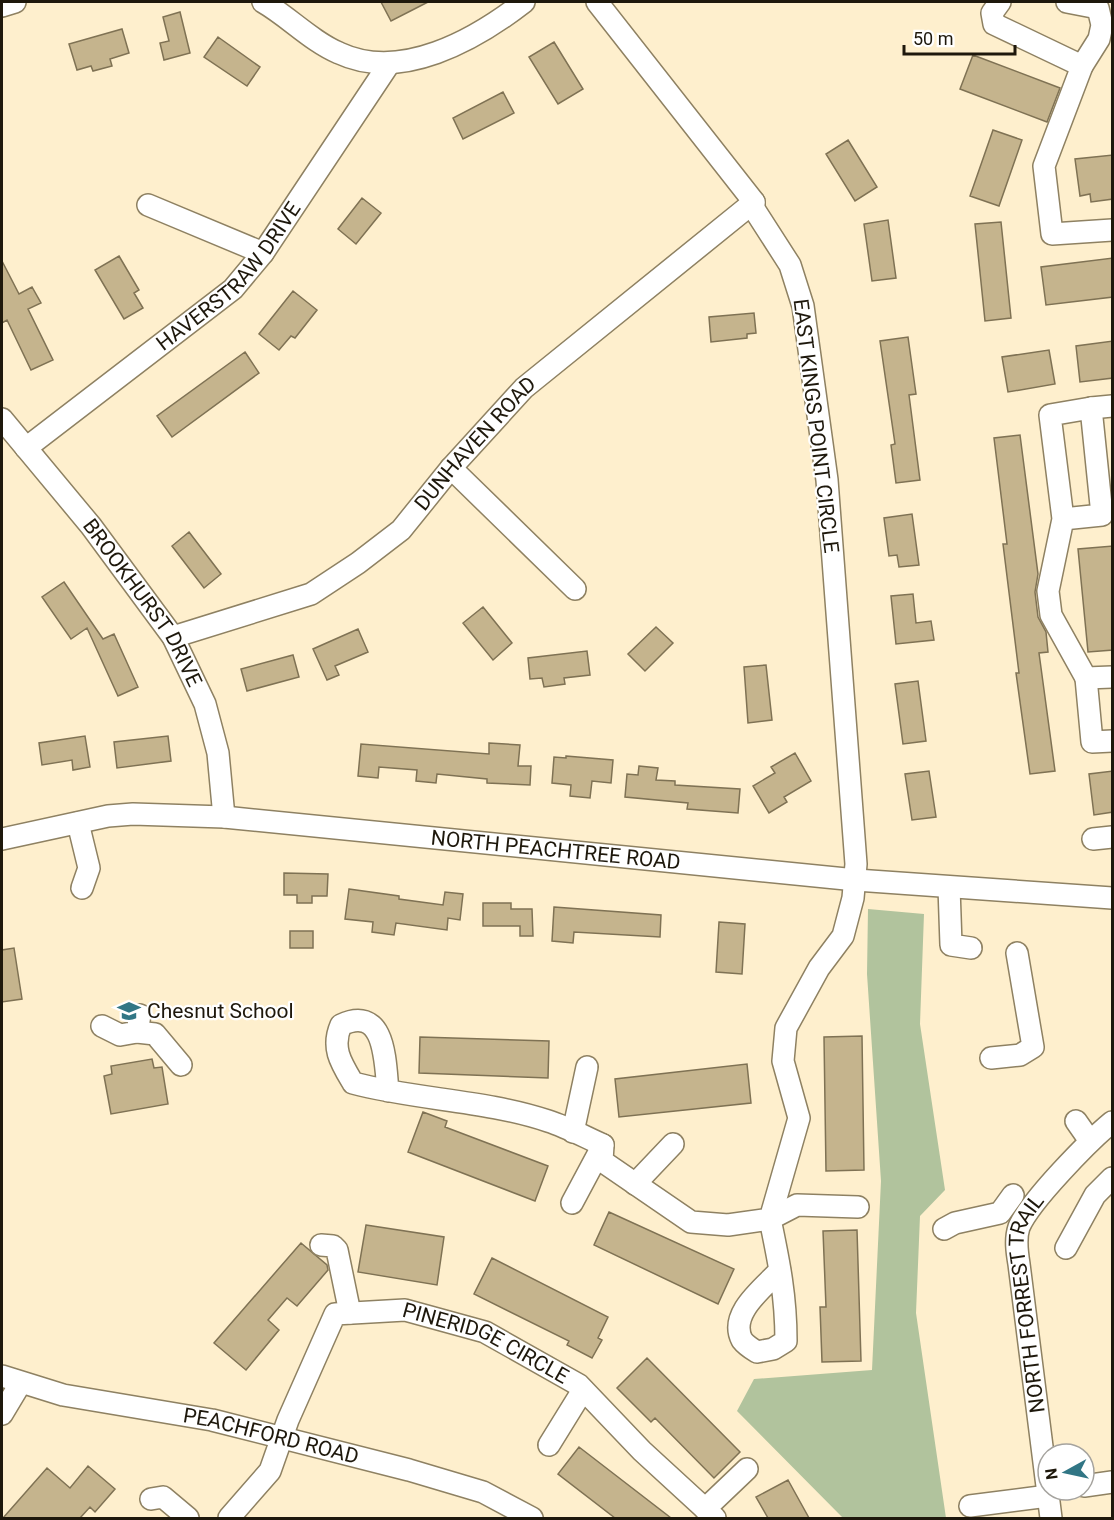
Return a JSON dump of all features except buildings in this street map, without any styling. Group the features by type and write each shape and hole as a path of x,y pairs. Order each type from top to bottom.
{"street":[{"path":"2,6 15,2"},
{"path":"263,2 339,53 363,61 389,64 425,56 462,41 524,2"},
{"name":"EAST KINGS POINT CIRCLE","path":"597,2 754,202 754,209 790,265 803,306 827,480 856,880 843,936 819,968 786,1028 783,1061 799,1118 770,1219"},
{"path":"1000,2 992,13 994,24 1082,66"},
{"path":"1067,2 1098,8 1102,25 1099,39 1082,66 1044,166 1052,234 1113,230"},
{"name":"HAVERSTRAW DRIVE","path":"26,448 233,288 263,254 389,64"},
{"name":"DUNHAVEN ROAD","path":"173,637 311,594 358,563 401,530 451,468 524,388 754,202"},
{"path":"148,205 263,254"},
{"path":"1113,406 1050,415 1063,519 1048,591 1051,615 1086,678 1092,742 1113,741"},
{"path":"1063,519 1102,515 1091,408"},
{"name":"BROOKHURST DRIVE","path":"2,419 91,526 173,637 207,714 218,753 224,817"},
{"path":"451,468 575,589"},
{"path":"1086,678 1113,677"},
{"name":"NORTH PEACHTREE ROAD","path":"2,839 133,814 224,817 856,880 1113,898"},
{"path":"78,823 88,868 82,888"},
{"path":"949,887 951,945 971,948"},
{"path":"991,1058 1020,1055 1033,1047 1017,953"},
{"path":"102,1026 120,1035 139,1023 155,1034 181,1065"},
{"path":"573,1132 587,1067"},
{"path":"381,1089 445,1099 548,1121 603,1145"},
{"path":"1076,1121 1090,1142"},
{"name":"NORTH FORREST TRAIL","path":"1044,1442 1017,1244 1019,1229 1049,1177 1113,1122"},
{"path":"635,1184 673,1144"},
{"path":"603,1145 602,1161 691,1222 728,1225 770,1219 796,1205 858,1207"},
{"path":"572,1203 603,1145"},
{"path":"1066,1248 1095,1195 1113,1178"},
{"path":"944,1229 955,1223 1000,1213 1013,1195"},
{"path":"770,1219 780,1270"},
{"path":"229,1518 270,1471 293,1408 336,1314 350,1313 337,1250 333,1246 321,1245"},
{"name":"PINERIDGE CIRCLE","path":"350,1313 405,1310 485,1332 583,1390 642,1451 710,1514"},
{"path":"2,1414 11,1380"},
{"name":"PEACHFORD ROAD","path":"11,1380 110,1404 212,1420 402,1468 483,1492 532,1518"},
{"path":"549,1445 583,1390"},
{"path":"710,1514 747,1469"},
{"path":"1096,1484 1113,1482"},
{"path":"970,1506 1036,1495"},
{"path":"151,1499 163,1497 188,1518"},
{"name":"NORTH FORREST TRAIL","path":"1051,1502 1051,1518"}],"green space":[{"path":"868,909 924,914 920,1024 945,1190 920,1216 916,1313 946,1518 843,1518 737,1411 754,1379 872,1370 881,1181 867,974"}],"place":[{"name":"Chesnut School","path":"129,1011"}]}
